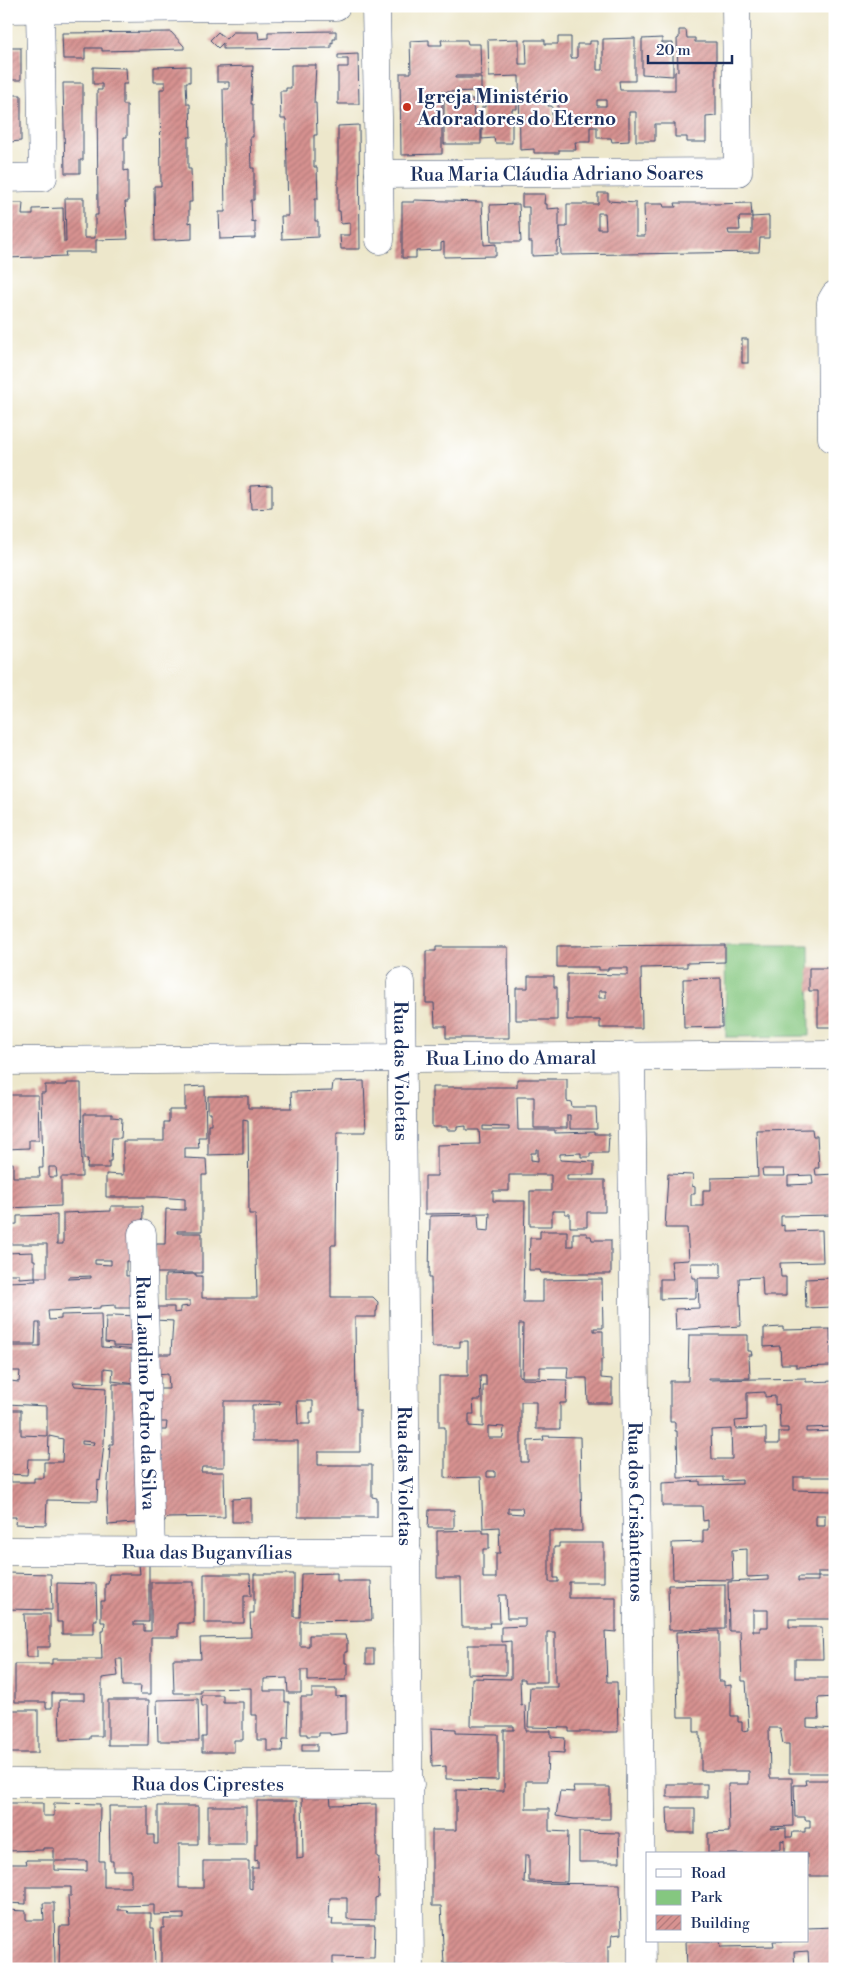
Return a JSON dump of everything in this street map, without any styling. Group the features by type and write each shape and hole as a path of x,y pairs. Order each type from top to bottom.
{"street":[{"path":"6,9 336,6"},
{"path":"376,6 380,240"},
{"name":"Rua Maria Cláudia Adriano Soares","path":"379,174 738,172 736,6"},
{"path":"6,178 44,178 40,8"},
{"path":"832,438 830,302 835,295"},
{"name":"Rua das Violetas","path":"401,982 410,1784 410,1969"},
{"name":"Rua Lino do Amaral","path":"6,1061 835,1055"},
{"name":"Rua dos Crisântemos","path":"631,1056 642,1969"},
{"name":"Rua Laudino Pedro da Silva","path":"142,1234 151,1551"},
{"name":"Rua das Buganvílias","path":"6,1551 407,1552"},
{"name":"Rua dos Ciprestes","path":"6,1783 410,1784"}],"green space":[{"path":"725,945 809,945 810,1036 726,1037"}],"building":[{"path":"679,30 686,30 687,38 695,38 695,42 716,42 716,116 706,117 706,142 687,142 687,137 675,137 675,124 655,124 655,141 636,141 636,112 629,112 629,141 612,142 611,138 597,138 597,127 590,127 590,142 575,142 576,150 559,150 559,153 534,153 534,149 520,150 519,76 489,77 488,40 519,39 519,64 527,64 526,40 545,40 545,44 558,44 558,37 571,37 571,58 577,58 577,44 590,44 590,41 597,41 597,70 603,70 603,39 635,38 635,81 619,81 620,90 675,90 675,72 678,71 677,39 679,38","holes":["548,91 558,91 558,119 552,119 552,106 548,106","597,100 606,100 606,106 597,106"]},
{"path":"336,31 336,39 333,39 333,43 331,42 331,48 223,49 223,43 218,48 210,40 218,32 226,39 233,32 258,32 259,39 268,38 268,32"},
{"path":"171,32 184,46 184,49 102,51 102,48 85,48 85,59 63,59 62,33"},
{"path":"662,38 662,43 673,43 673,76 642,74 642,39"},
{"path":"429,40 429,45 442,45 441,40 467,40 468,44 480,44 481,76 455,76 455,78 481,78 481,91 442,92 442,154 401,155 400,73 411,73 410,41"},
{"path":"6,48 21,48 21,80 6,80"},
{"path":"358,54 359,104 338,104 338,67 348,67 348,59 338,59 338,55"},
{"path":"291,65 316,65 314,103 316,103 317,135 314,135 314,167 317,167 318,199 315,199 315,221 318,221 318,237 282,239 281,216 288,216 286,119 281,119 280,91 286,91 286,88 291,88"},
{"path":"190,66 190,82 186,82 187,104 190,104 191,137 188,137 188,169 191,169 192,202 189,202 189,223 192,222 192,239 155,241 154,186 161,186 160,89 165,89 165,82 154,82 154,67"},
{"path":"253,66 251,104 253,104 253,137 250,137 251,168 254,168 254,200 251,200 252,222 255,221 255,238 220,239 219,212 225,212 223,89 229,89 229,82 217,82 217,67"},
{"path":"93,67 126,68 127,84 123,84 123,105 127,105 127,137 124,137 124,171 128,170 128,202 125,202 128,239 96,240 96,252 65,252 66,256 6,258 6,203 23,203 22,215 33,215 33,209 63,208 64,242 66,242 65,198 84,198 84,238 95,238 95,215 98,215 97,90 102,90 102,84 93,84"},
{"path":"63,83 83,83 83,160 80,160 80,173 65,173"},
{"path":"517,94 517,109 512,109 512,143 495,143 494,138 482,139 482,107 485,107 485,95"},
{"path":"6,95 21,95 21,141 10,142 11,155 6,155"},
{"path":"444,99 473,99 474,118 481,118 481,144 444,144"},
{"path":"359,125 360,249 341,249 340,235 350,235 350,223 341,224 340,211 338,211 338,126"},
{"path":"598,193 608,193 608,201 636,203 636,236 645,236 644,204 663,204 664,207 676,207 675,203 751,203 752,217 769,216 769,238 760,238 759,252 561,255 560,227 567,227 567,204 598,204","holes":["598,213 605,213 606,229 598,229","739,217 752,217 752,234 729,234 728,230 740,230"]},
{"path":"522,194 545,194 544,204 547,204 547,209 559,208 557,255 532,256 532,242 529,242 529,207 522,207"},
{"path":"414,200 482,202 484,245 496,244 496,256 444,257 444,242 441,243 441,250 416,251 416,258 402,258 402,202 414,202"},
{"path":"519,204 521,242 491,242 490,205"},
{"path":"742,339 748,339 748,363 742,363"},
{"path":"272,485 272,508 251,509 250,486"},
{"path":"725,945 725,962 687,963 687,967 641,968 642,1028 600,1028 600,1020 567,1020 567,974 628,975 628,968 599,970 599,967 557,967 557,946","holes":["599,991 606,991 606,998 599,998"]},
{"path":"436,947 508,947 509,1038 446,1038 446,1026 435,1026 434,1003 426,1003 426,951 436,951"},
{"path":"809,968 835,968 835,1027 818,1027 818,991 809,991"},
{"path":"528,976 554,976 554,987 557,987 557,1020 516,1020 516,988 528,988"},
{"path":"721,978 722,1027 684,1028 683,979"},
{"path":"517,1079 567,1079 567,1101 571,1102 572,1107 596,1107 597,1129 570,1129 570,1115 567,1115 567,1128 534,1128 534,1097 517,1097 518,1130 555,1130 555,1133 594,1132 594,1134 609,1134 608,1153 590,1153 590,1157 581,1157 581,1153 560,1154 560,1160 594,1162 594,1175 567,1175 567,1180 605,1180 605,1212 587,1212 587,1227 570,1227 570,1214 565,1214 565,1211 552,1211 552,1226 530,1226 530,1191 551,1191 551,1175 509,1175 509,1191 493,1191 493,1201 525,1201 523,1302 543,1302 543,1280 602,1279 603,1328 594,1328 594,1331 603,1331 601,1378 612,1379 612,1403 588,1403 587,1378 567,1378 568,1367 540,1367 540,1377 522,1377 522,1379 567,1380 566,1403 560,1403 560,1429 536,1429 536,1402 521,1402 521,1462 528,1462 528,1441 544,1440 543,1436 580,1437 582,1531 549,1531 549,1582 558,1582 558,1578 554,1578 554,1547 559,1547 559,1543 604,1543 604,1582 569,1582 569,1598 616,1598 616,1632 605,1631 607,1682 617,1682 618,1732 569,1732 569,1728 528,1727 530,1687 558,1687 558,1682 555,1683 555,1632 547,1632 547,1682 525,1682 525,1679 520,1679 521,1706 525,1705 526,1731 551,1731 551,1737 565,1738 564,1753 548,1752 547,1781 526,1781 526,1809 549,1809 549,1831 568,1832 567,1882 529,1881 529,1855 525,1855 524,1883 620,1884 621,1934 612,1935 611,1946 608,1946 608,1966 444,1964 441,1906 432,1906 432,1830 456,1830 456,1790 504,1791 504,1730 514,1730 514,1726 471,1726 472,1678 511,1679 511,1641 501,1642 501,1627 525,1626 525,1618 507,1618 506,1595 499,1595 500,1623 489,1623 490,1627 462,1627 461,1578 437,1578 437,1531 483,1530 483,1533 489,1533 489,1549 483,1549 483,1578 496,1578 496,1553 500,1553 499,1527 483,1528 481,1477 445,1478 445,1427 439,1427 439,1376 468,1376 468,1341 460,1341 460,1347 432,1347 431,1278 429,1278 430,1216 478,1215 479,1230 489,1231 490,1213 425,1214 425,1176 437,1176 437,1145 480,1144 479,1130 466,1130 466,1126 457,1127 457,1130 447,1130 447,1127 432,1127 432,1087 517,1087","holes":["483,1126 509,1127 509,1130 483,1130","536,1149 538,1149 538,1161 531,1160 531,1153 536,1153","519,1324 523,1324 522,1377 519,1376","480,1376 486,1376 486,1386 483,1386 483,1427 469,1426 469,1414 474,1414 473,1400 481,1400","488,1426 504,1427 503,1438 488,1438","487,1471 495,1471 495,1477 487,1477","508,1508 522,1508 523,1514 508,1513"]},
{"path":"364,1081 366,1132 337,1132 336,1245 331,1245 331,1297 373,1297 378,1302 376,1317 355,1317 356,1409 360,1409 360,1452 318,1452 318,1465 372,1465 372,1497 377,1498 377,1517 298,1517 298,1441 252,1441 252,1405 280,1404 280,1401 224,1401 224,1467 202,1467 201,1472 224,1472 225,1517 167,1518 164,1522 158,1522 153,1430 166,1430 167,1422 160,1422 156,1389 169,1389 168,1374 156,1375 155,1354 171,1354 173,1321 155,1320 155,1307 174,1307 174,1313 180,1312 180,1307 190,1306 190,1301 165,1301 165,1275 196,1274 196,1276 202,1276 202,1298 257,1298 255,1214 249,1214 248,1120 243,1119 243,1154 208,1155 208,1124 211,1124 211,1113 208,1113 208,1096 248,1096 248,1108 292,1108 291,1092 332,1091 333,1082","holes":["297,1401 313,1401 313,1412 310,1412 310,1424 298,1424"]},
{"path":"67,1083 81,1083 82,1177 61,1177 61,1206 6,1208 6,1164 13,1163 13,1177 40,1177 39,1168 43,1168 41,1093 45,1093 45,1085 67,1085","holes":["49,1167 56,1167 57,1177 49,1177"]},
{"path":"205,1086 206,1137 198,1137 199,1148 185,1148 185,1158 206,1159 207,1175 202,1175 202,1231 177,1231 177,1233 202,1233 202,1273 156,1273 156,1244 165,1244 166,1209 185,1210 185,1199 106,1197 106,1174 123,1175 123,1141 164,1141 164,1122 169,1122 169,1110 185,1110 185,1087"},
{"path":"6,1095 38,1095 39,1140 29,1140 29,1148 6,1149"},
{"path":"84,1114 112,1114 112,1117 122,1118 121,1138 112,1138 109,1168 87,1168 88,1159 84,1159"},
{"path":"812,1129 813,1136 817,1136 819,1168 815,1168 816,1175 835,1174 835,1215 781,1216 781,1226 784,1225 784,1231 822,1230 823,1262 780,1263 781,1277 786,1277 786,1296 763,1296 762,1277 739,1278 741,1326 676,1330 675,1309 699,1308 698,1278 721,1278 721,1263 691,1263 692,1278 696,1278 696,1298 660,1299 660,1279 673,1279 671,1261 689,1260 687,1228 665,1228 668,1174 693,1175 692,1186 695,1187 695,1194 691,1194 691,1206 703,1206 703,1190 711,1190 711,1178 758,1177 756,1130","holes":["762,1169 784,1169 785,1176 763,1176","812,1175 813,1184 788,1185 788,1176"]},
{"path":"111,1206 143,1206 142,1261 126,1261 126,1276 141,1275 136,1308 115,1308 115,1305 100,1306 100,1308 48,1311 49,1320 61,1319 61,1315 101,1314 102,1347 139,1350 136,1384 112,1381 113,1369 104,1368 104,1383 73,1382 75,1386 106,1388 104,1443 100,1481 98,1480 97,1501 47,1500 46,1525 15,1524 16,1517 6,1517 6,1477 11,1477 11,1482 34,1482 34,1478 44,1478 44,1462 62,1462 63,1439 49,1436 48,1459 28,1459 27,1475 6,1474 6,1410 21,1410 21,1435 47,1436 47,1406 6,1404 6,1282 36,1281 35,1277 47,1277 47,1244 6,1244 6,1225 17,1224 17,1216 57,1215 57,1244 63,1244 63,1213 111,1211","holes":["95,1260 111,1260 111,1265 95,1264","91,1276 91,1278 68,1279 68,1277","36,1323 40,1323 40,1346 9,1346 9,1344 35,1344","11,1371 20,1371 19,1382 10,1381","82,1441 94,1442 93,1445 82,1444"]},
{"path":"540,1231 567,1231 567,1246 573,1246 573,1233 587,1233 587,1236 591,1236 592,1240 611,1240 611,1274 561,1274 529,1270 530,1238 540,1238"},
{"path":"33,1252 33,1260 35,1260 35,1277 19,1278 19,1274 6,1274 6,1253"},
{"path":"831,1278 833,1307 806,1308 805,1279"},
{"path":"113,1315 139,1316 138,1347 113,1346 113,1343 105,1342 106,1317 112,1317"},
{"path":"783,1327 783,1330 830,1329 831,1366 796,1367 796,1364 781,1364 780,1346 764,1347 764,1328"},
{"path":"689,1335 748,1335 748,1351 751,1351 752,1355 749,1355 750,1378 709,1378 709,1380 806,1378 806,1382 835,1381 835,1427 806,1428 806,1432 835,1431 835,1477 794,1477 794,1490 835,1491 835,1572 818,1572 818,1577 835,1577 835,1619 789,1619 789,1627 822,1627 823,1659 795,1659 795,1678 835,1678 835,1697 818,1698 819,1719 807,1719 807,1727 835,1729 835,1773 789,1773 789,1744 783,1744 780,1728 769,1728 770,1778 792,1778 793,1826 771,1827 770,1829 786,1828 786,1837 792,1837 793,1832 805,1832 805,1828 810,1828 810,1820 805,1820 805,1817 795,1817 794,1785 806,1785 805,1780 835,1780 835,1876 808,1876 808,1852 785,1852 785,1841 781,1840 781,1849 771,1849 771,1852 708,1852 708,1833 729,1832 728,1784 749,1784 749,1771 701,1771 701,1739 700,1732 694,1732 694,1717 678,1717 676,1632 719,1631 719,1681 724,1681 724,1686 731,1685 731,1716 738,1716 738,1722 742,1722 742,1731 749,1730 746,1681 742,1681 740,1631 729,1631 728,1582 768,1580 768,1576 747,1577 747,1549 732,1550 733,1580 673,1579 672,1543 703,1542 703,1530 708,1530 708,1520 703,1521 702,1506 662,1506 662,1483 700,1481 700,1485 742,1484 742,1480 723,1481 723,1477 678,1478 677,1431 675,1431 675,1422 670,1422 670,1381 688,1381","holes":["765,1392 765,1397 775,1396 775,1405 779,1404 780,1428 788,1428 788,1432 779,1432 779,1444 766,1444 766,1428 736,1429 735,1421 747,1420 747,1393","731,1429 732,1459 712,1459 711,1430","816,1515 825,1515 825,1526 816,1526","798,1577 818,1577 818,1581 798,1581","753,1610 768,1610 768,1627 760,1627 760,1631 753,1631"]},
{"path":"113,1384 142,1384 147,1522 108,1525 107,1499 110,1444 113,1444"},
{"path":"251,1498 251,1522 232,1522 232,1499"},
{"path":"429,1510 454,1510 454,1528 428,1528"},
{"path":"149,1563 149,1622 134,1622 134,1625 144,1625 144,1631 151,1631 151,1582 194,1582 194,1623 178,1623 178,1637 151,1637 151,1694 140,1694 141,1686 123,1686 122,1659 116,1659 118,1676 102,1678 102,1736 90,1736 90,1739 60,1740 59,1700 84,1700 84,1693 52,1693 52,1708 46,1708 46,1702 15,1702 15,1664 52,1664 52,1659 102,1659 101,1631 104,1631 105,1622 101,1622 101,1601 105,1601 105,1584 108,1584 109,1574 140,1574 139,1564"},
{"path":"6,1573 51,1574 52,1610 6,1609"},
{"path":"337,1573 337,1581 371,1581 372,1620 300,1621 300,1646 309,1646 309,1635 345,1635 347,1652 345,1652 345,1663 348,1663 348,1675 346,1675 346,1680 308,1681 308,1670 301,1670 301,1693 288,1693 287,1678 264,1679 264,1691 285,1691 285,1702 289,1702 288,1739 283,1739 282,1751 267,1751 267,1740 257,1740 257,1715 251,1715 251,1688 201,1689 201,1693 174,1693 173,1659 201,1659 200,1638 251,1637 250,1613 254,1613 254,1574 294,1574 294,1617 300,1617 301,1574"},
{"path":"204,1574 250,1574 251,1596 244,1596 244,1623 204,1623"},
{"path":"57,1583 96,1584 97,1620 94,1620 94,1634 62,1634 62,1622 57,1622"},
{"path":"725,1584 725,1629 669,1630 668,1585"},
{"path":"24,1614 50,1614 50,1647 37,1647 37,1657 26,1657"},
{"path":"468,1645 506,1645 506,1675 468,1674"},
{"path":"366,1649 374,1649 374,1664 366,1664"},
{"path":"312,1689 336,1689 336,1697 346,1696 346,1733 330,1735 330,1733 319,1733 319,1736 301,1734 301,1697 312,1697"},
{"path":"201,1695 223,1695 223,1702 243,1702 243,1740 234,1740 234,1752 202,1752 202,1737 206,1737 206,1706 202,1706"},
{"path":"198,1699 199,1741 158,1741 157,1700"},
{"path":"108,1700 149,1700 148,1745 108,1745"},
{"path":"6,1710 38,1710 38,1753 6,1753"},
{"path":"431,1728 456,1729 456,1733 498,1734 498,1780 446,1779 446,1766 432,1767"},
{"path":"302,1744 317,1744 317,1751 302,1751"},
{"path":"667,1784 707,1784 707,1797 667,1797"},
{"path":"573,1787 610,1787 610,1819 574,1819 556,1816 560,1791 574,1792"},
{"path":"302,1795 330,1795 331,1805 376,1804 377,1857 379,1857 378,1897 375,1898 375,1920 347,1919 347,1898 330,1898 329,1919 333,1919 332,1925 375,1925 374,1958 333,1957 333,1968 331,1969 161,1967 161,1928 164,1928 164,1919 184,1919 184,1914 154,1915 154,1905 118,1906 118,1910 127,1910 128,1913 151,1913 151,1928 154,1928 155,1969 59,1969 60,1926 70,1926 68,1896 71,1896 71,1887 26,1887 26,1904 6,1903 6,1864 27,1864 26,1860 54,1860 54,1848 6,1851 6,1803 43,1803 43,1816 54,1816 54,1803 100,1804 99,1861 104,1861 104,1887 131,1887 131,1870 113,1870 113,1861 110,1861 109,1806 148,1806 148,1835 154,1835 154,1844 158,1844 158,1806 198,1806 198,1844 179,1844 179,1888 203,1888 203,1861 249,1861 249,1888 252,1889 252,1868 258,1868 258,1860 255,1861 257,1801 297,1801 297,1859 303,1858","holes":["54,1861 87,1861 87,1871 54,1870"]},
{"path":"208,1806 246,1806 246,1844 208,1844"},
{"path":"667,1808 695,1808 695,1833 668,1833"},
{"path":"579,1832 619,1833 620,1862 579,1862"},
{"path":"43,1903 54,1903 55,1969 6,1969 6,1910 26,1911 26,1920 44,1920"},
{"path":"835,1927 835,1969 809,1969 808,1951 794,1952 795,1969 687,1969 686,1942 720,1942 721,1947 774,1946 773,1942 808,1942 808,1928"}],"place":[{"name":"Igreja Ministério Adoradores do Eterno","path":"407,107"}]}
